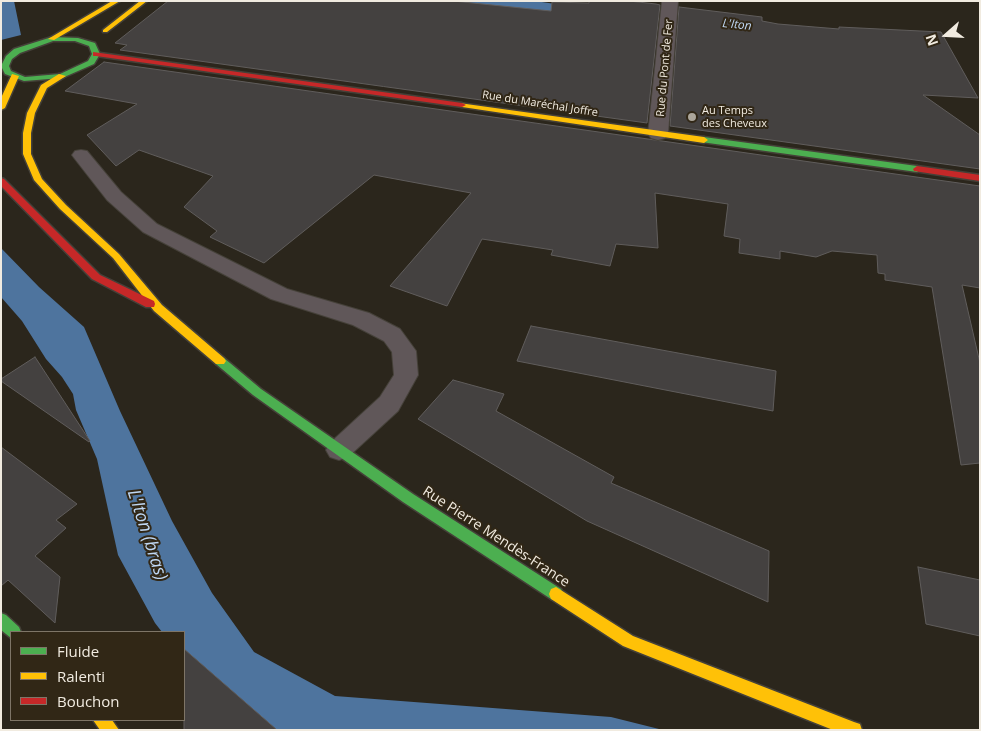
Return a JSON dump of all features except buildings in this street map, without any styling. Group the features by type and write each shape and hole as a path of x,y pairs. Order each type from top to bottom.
{"main road":[{"path":"1,108 8,73 5,66 9,58 18,51 33,44 52,40 117,1"},
{"path":"8,73 36,79 62,76 80,69 91,62 94,49 110,26 144,1"},
{"name":"Rue du Maréchal Joffre","path":"52,40 76,39 94,49 658,134 980,178"},
{"path":"1,54 18,51"},
{"name":"Rue Pierre Mendès-France","path":"62,76 44,87 31,113 27,133 27,154 38,180 63,207 116,256 158,308 257,392 408,498 628,641 854,730"},
{"name":"Rue Pierre Mendès-France","path":"1,181 96,278 158,308"},
{"path":"1,620 13,631"}],"street":[{"name":"Rue du Pont de Fer","path":"658,134 669,14"}],"lane":[{"path":"81,155 114,196 150,228 279,294 361,319 392,335 404,351 406,375 389,404 339,450"}],"water":[{"path":"1,1 14,1 21,35 1,40"},
{"path":"415,1 535,1 569,6 563,13 467,3"},
{"name":"L'Iton (bras)","path":"1,248 39,287 84,327 120,411 172,521 212,593 254,652 335,696 611,717 663,730 277,730 185,650 185,631 161,631 155,623 118,555 97,459 76,410 73,394 62,377 46,359 22,321 1,297"}],"traffic: fast":[{"path":"52,39 76,39 92,45 96,54 91,62 62,76 24,79 8,72 5,66 9,58 17,51 52,39"},
{"path":"704,140 917,169"},
{"path":"220,361 257,392 408,498 556,594"},
{"path":"1,620 13,631"}],"traffic: slow":[{"path":"52,39 117,1"},
{"path":"105,31 144,1"},
{"path":"1,108 15,76"},
{"path":"62,76 44,87 31,113 27,133 27,154 38,180 63,207 116,256 158,308 220,361"},
{"path":"462,105 704,140"},
{"path":"556,594 628,641 854,730"},
{"path":"102,721 111,730"}],"traffic: jam":[{"path":"96,54 462,105"},
{"path":"917,169 980,178"},
{"path":"1,181 96,277 150,304"}],"place":[{"name":"Au Temps des Cheveux","path":"692,117"}],"water label":[{"name":"L'Iton","path":"737,25"}]}
